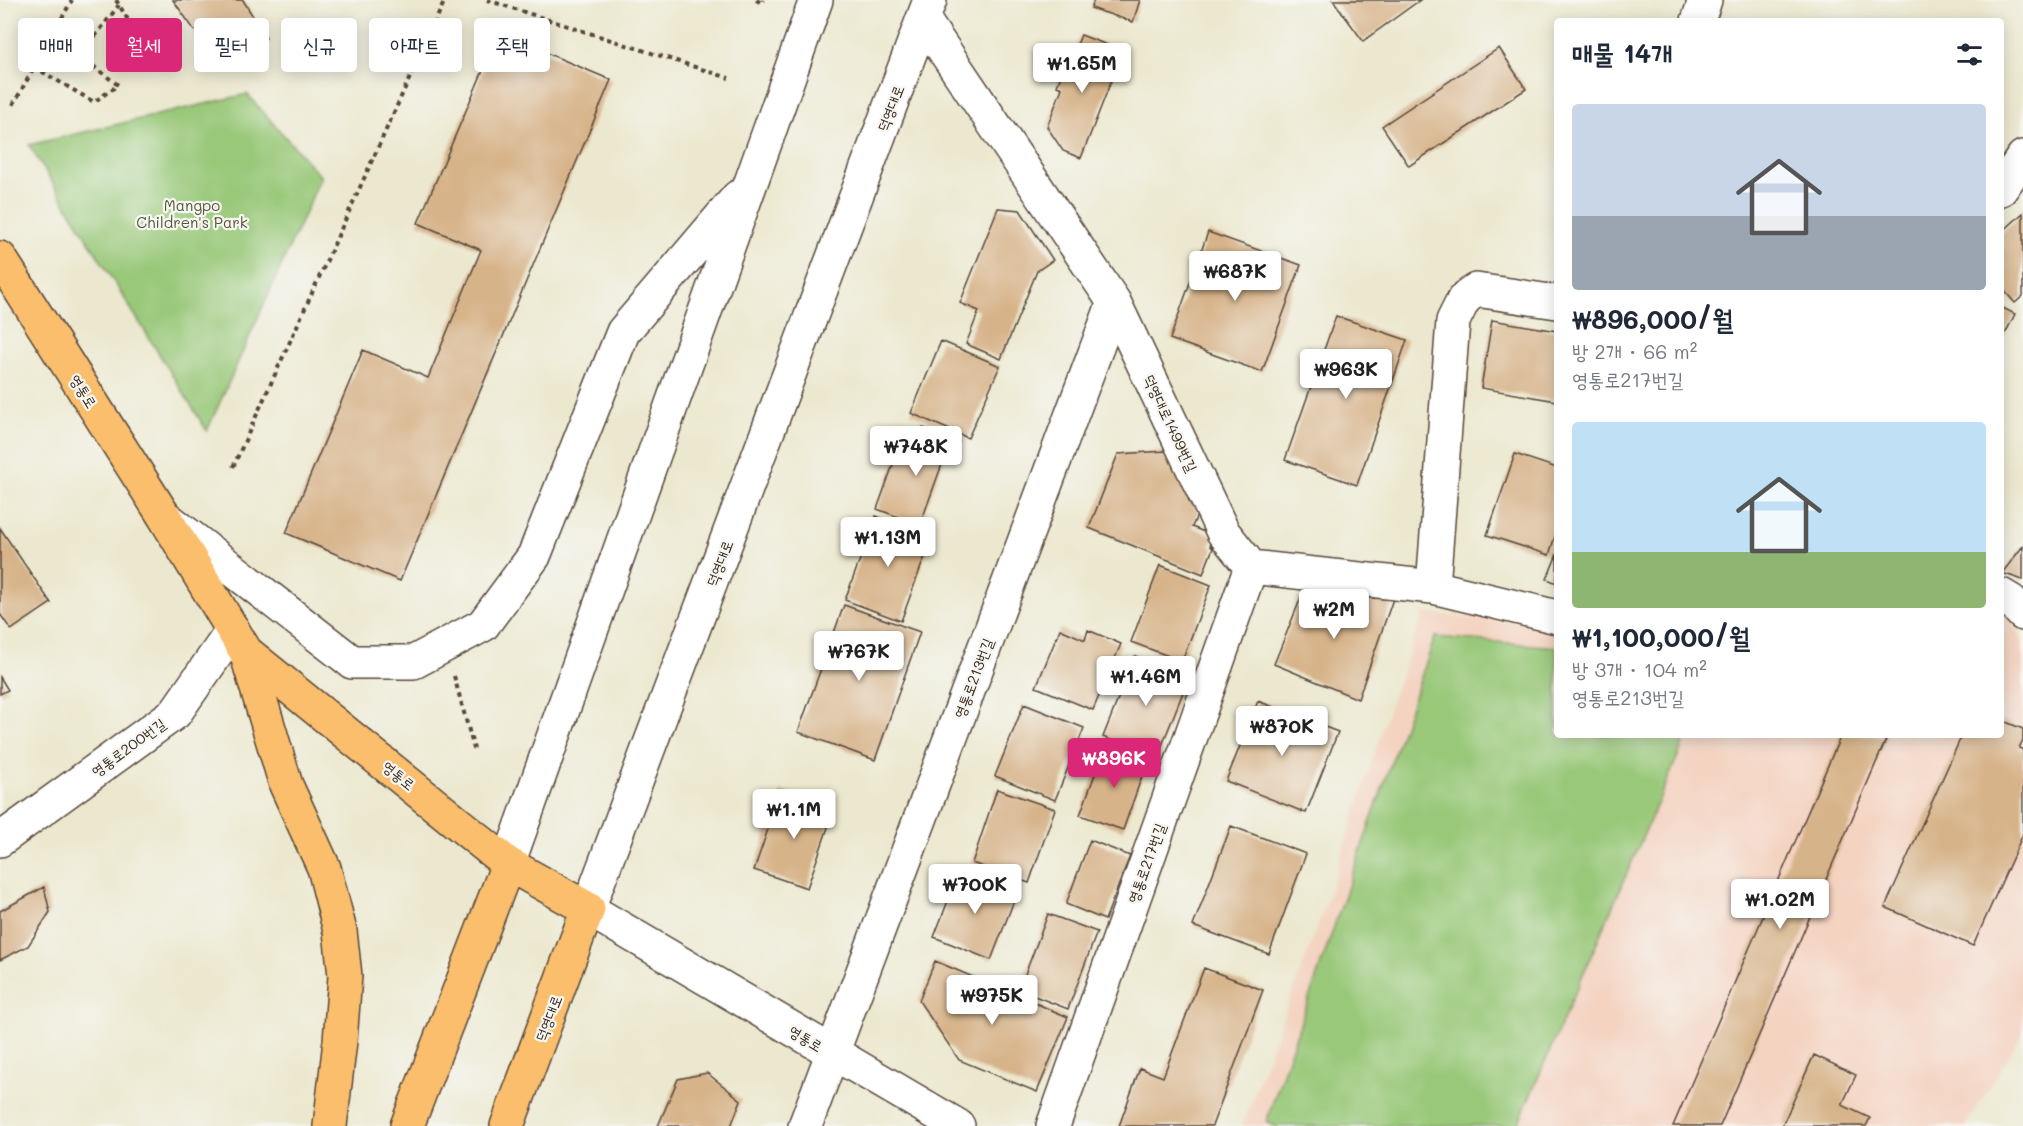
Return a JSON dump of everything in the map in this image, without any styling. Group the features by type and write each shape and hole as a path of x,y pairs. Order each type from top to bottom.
{"main road":[{"name":"영통로","path":"0,258 164,516 239,641 508,864 588,909"},
{"path":"239,641 286,785 324,868 340,931 345,976 330,1126"},
{"path":"407,1126 508,864"},
{"name":"덕영대로","path":"507,1126 588,909"}],"street":[{"path":"508,864 816,0"},
{"path":"1699,18 1705,0"},
{"name":"덕영대로1499번길","path":"926,9 1114,302 1223,532 1251,567"},
{"name":"덕영대로","path":"588,909 926,9"},
{"path":"2004,185 2023,157"},
{"path":"164,516 352,662 414,662 483,625 534,556 623,332 751,182"},
{"path":"1433,587 1453,321 1464,299 1476,290 1554,302"},
{"name":"영통로213번길","path":"805,1126 1114,302"},
{"path":"1251,567 1433,587 1554,616"},
{"name":"영통로217번길","path":"1053,1126 1251,567"},
{"path":"2004,597 2023,614"},
{"name":"영통로200번길","path":"0,840 175,713 239,641"},
{"name":"영통로","path":"588,909 958,1126"}],"path":[{"path":"62,18 72,0"},
{"path":"233,467 445,0"},
{"path":"487,0 729,78"},
{"path":"756,0 762,3 763,0"},
{"path":"94,36 118,2 128,18"},
{"path":"43,72 94,102 118,85 94,67"},
{"path":"13,105 31,72"},
{"path":"453,673 474,749"}],"shaded area":[{"path":"2004,609 2023,643 2023,1033 1965,1126 1242,1126 1327,901 1389,708 1424,613 1554,627 1554,738 2004,738"}],"green space":[{"name":"Mangpo Children's Park","path":"247,94 321,177 207,431 29,145"},
{"path":"1435,637 1554,647 1554,738 1686,738 1517,1126 1274,1126 1266,1122"}],"building":[{"path":"173,0 243,0 254,18 194,18 194,30"},
{"path":"1094,0 1140,0 1133,22 1091,8"},
{"path":"1333,0 1420,0 1363,41"},
{"path":"1081,35 1123,51 1081,158 1063,151 1047,127 1062,88 1057,86 1070,53 1073,54"},
{"path":"1499,48 1526,89 1409,166 1382,126"},
{"path":"550,54 611,80 400,581 286,533 363,350 428,378 481,250 418,223 482,72 550,72"},
{"path":"998,208 1020,210 1053,260 1037,271 1001,359 966,344 979,311 960,303"},
{"path":"2023,213 2023,296 2015,303 2004,290 2004,230"},
{"path":"1208,232 1301,265 1262,372 1170,339"},
{"path":"2004,308 2015,314 2004,336"},
{"path":"1336,316 1407,340 1357,485 1285,460"},
{"path":"1492,320 1554,330 1554,400 1481,388"},
{"path":"941,341 1000,366 968,438 911,413"},
{"path":"923,428 959,441 953,459 945,456 920,525 877,509 899,448 914,453"},
{"path":"1166,451 1178,460 1198,513 1192,527 1214,536 1210,546 1213,548 1203,574 1089,528 1118,454"},
{"path":"1515,454 1554,467 1554,539 1549,555 1487,535"},
{"path":"876,516 932,537 901,621 845,600"},
{"path":"0,528 51,603 11,630 0,614"},
{"path":"2023,546 2023,580 2004,574 2004,570"},
{"path":"1554,562 1554,582 1547,579"},
{"path":"1160,565 1211,585 1182,661 1131,642"},
{"path":"1302,595 1393,599 1358,699 1274,664"},
{"path":"844,605 920,632 875,760 798,732"},
{"path":"1060,629 1085,640 1088,630 1121,644 1093,710 1036,687"},
{"path":"1135,656 1189,677 1157,758 1103,737"},
{"path":"0,677 8,690 0,694"},
{"path":"1258,701 1338,732 1306,813 1226,781"},
{"path":"1024,704 1084,728 1055,800 995,776"},
{"path":"2004,721 2023,729 2023,740 2019,748 2023,750 2023,834 1973,946 1885,907 1961,738 2004,738"},
{"path":"1840,738 1887,738 1720,1126 1673,1126"},
{"path":"1105,747 1147,762 1123,830 1080,815"},
{"path":"997,789 1055,809 1029,883 972,863"},
{"path":"781,791 834,810 807,888 754,870"},
{"path":"1231,826 1306,854 1269,954 1193,926"},
{"path":"1090,840 1130,856 1105,920 1066,904"},
{"path":"960,870 1017,893 991,960 934,937"},
{"path":"44,887 50,912 28,946 0,960 0,911"},
{"path":"1048,914 1097,932 1068,1009 1019,990"},
{"path":"935,961 1068,1017 1037,1092 959,1060 919,1001"},
{"path":"1204,968 1263,990 1212,1126 1119,1126 1140,1068 1163,1077"},
{"path":"1814,1055 1856,1075 1842,1105 1870,1118 1866,1126 1782,1126"},
{"path":"707,1073 741,1100 731,1126 658,1126 678,1079"}]}
